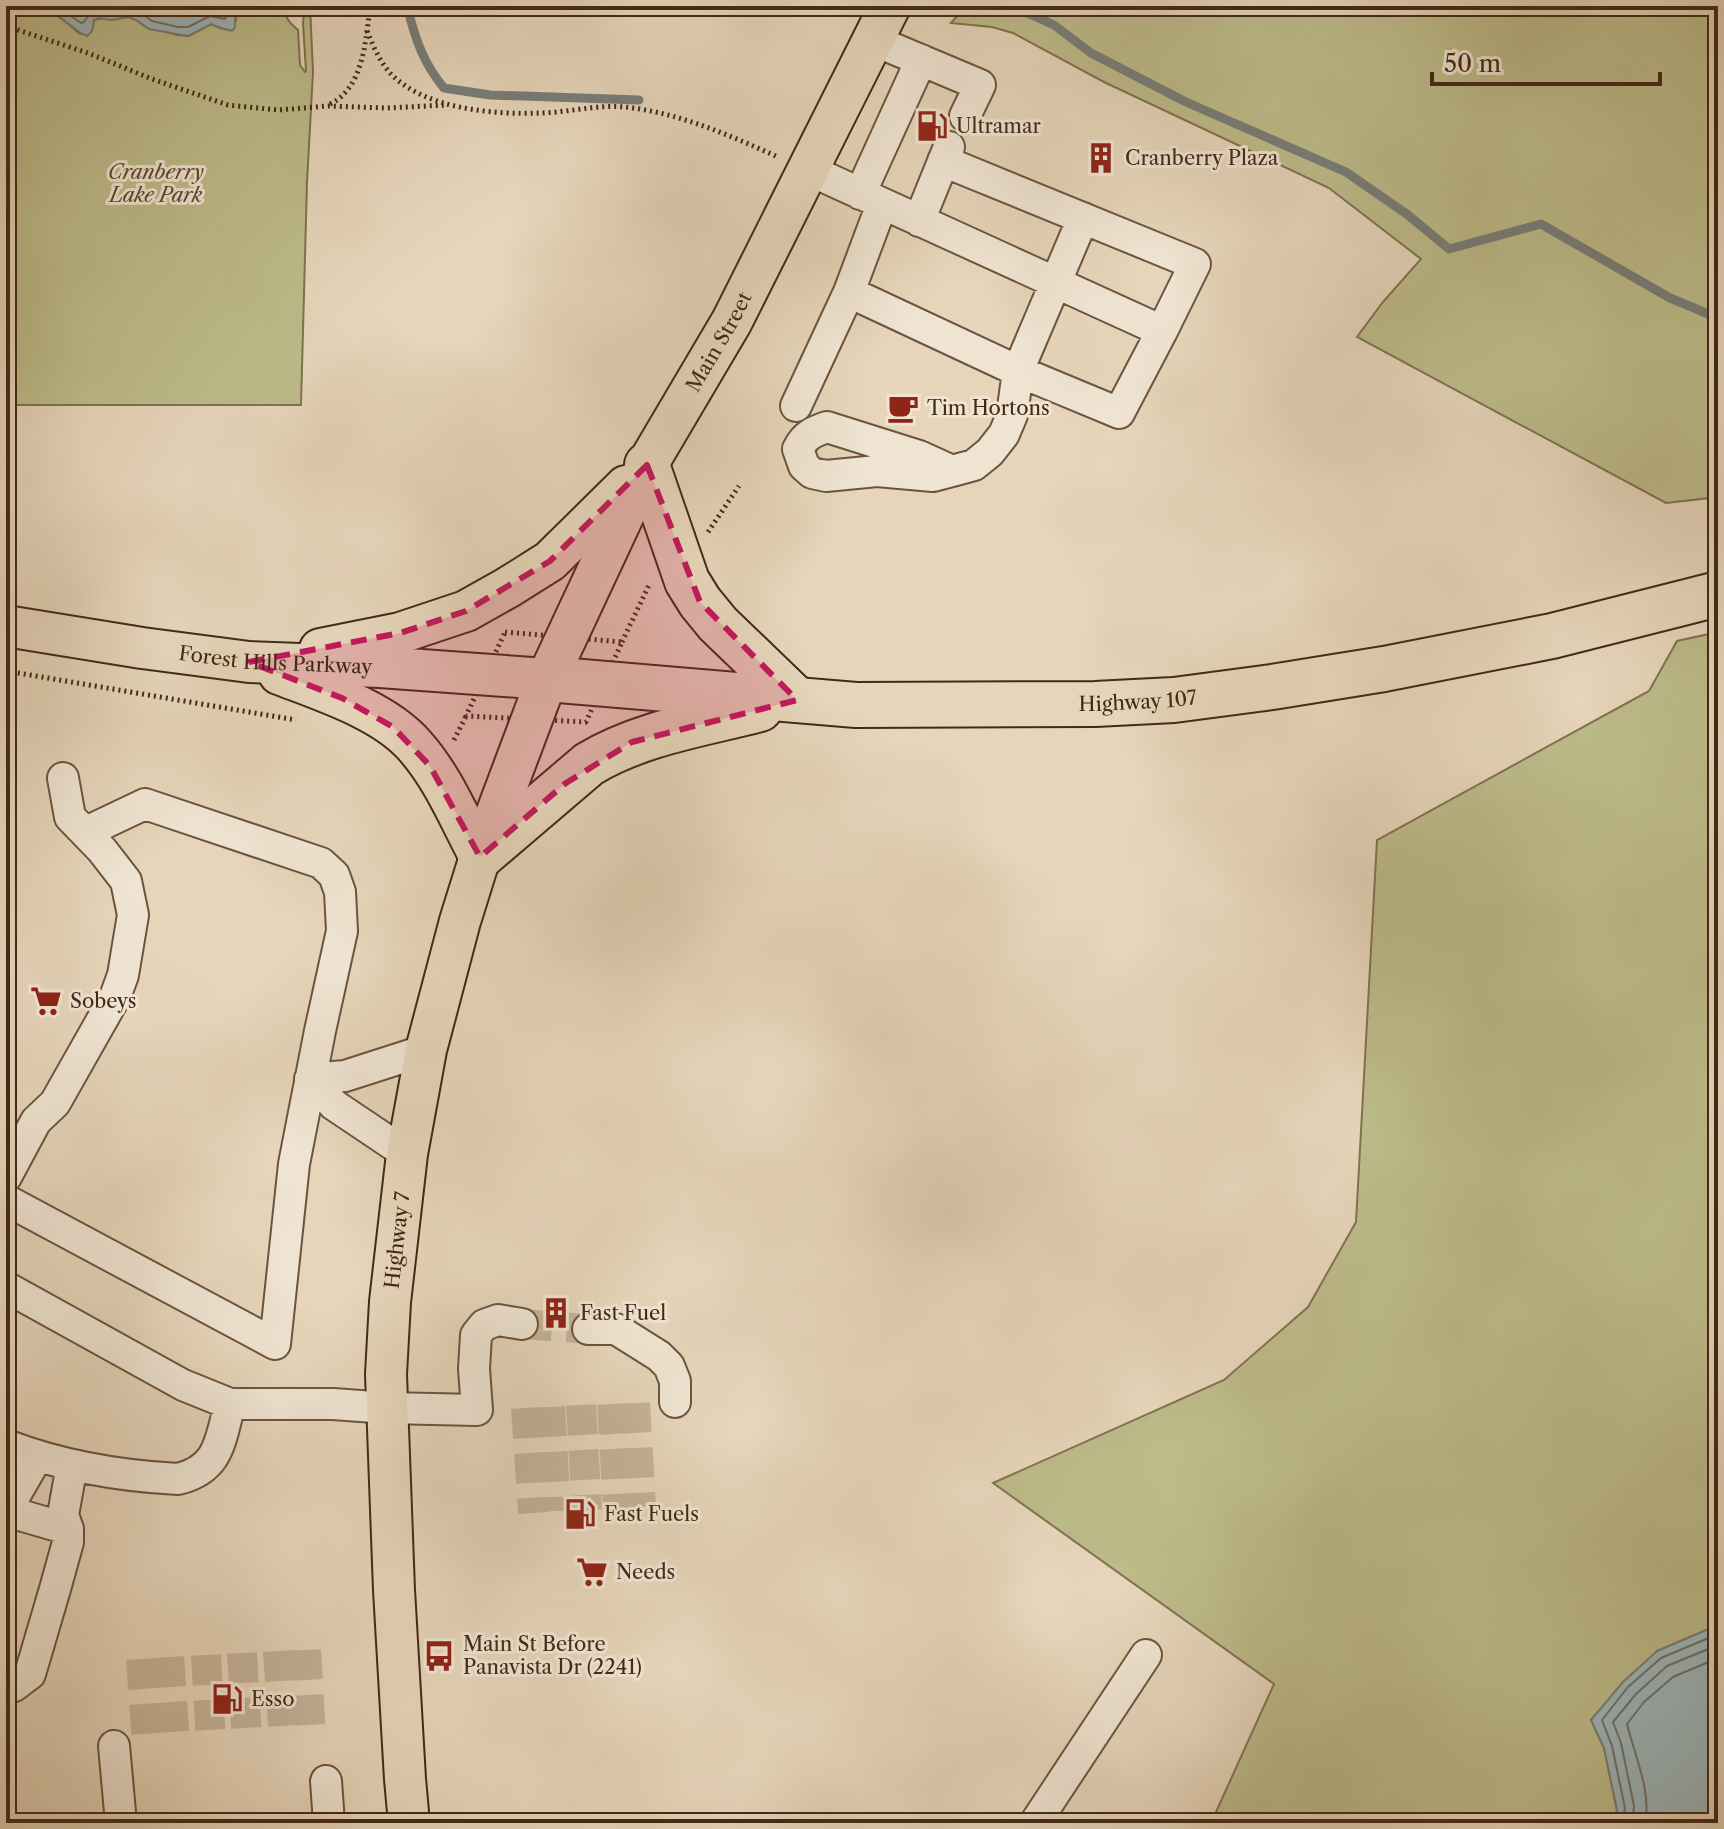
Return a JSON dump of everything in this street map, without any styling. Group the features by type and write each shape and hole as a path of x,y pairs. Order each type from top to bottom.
{"highway":[{"path":"647,465 687,581 700,602 718,624 797,700"},
{"name":"Highway 107","path":"547,679 856,705 1095,704 1174,700 1415,663 1552,636 1718,594"},
{"path":"480,857 589,764 609,752 657,735 797,700"}],"main road":[{"name":"Main Street","path":"547,679 647,465 732,321 881,23"},
{"path":"249,662 400,633 466,611 550,561 647,465"},
{"name":"Forest Hills Parkway","path":"6,626 249,662 547,679"},
{"path":"249,662 342,698 393,727 414,745 430,766 480,857"},
{"name":"Highway 7","path":"409,1823 394,1590 386,1374 390,1302 407,1154 426,1050 460,921 480,857 547,679"}],"street":[{"path":"881,23 921,60 980,85 965,116"},
{"path":"796,406 849,292 871,199 921,60"},
{"path":"849,292 1018,371 1119,413 1195,264 1083,218 946,154 919,221"},
{"path":"809,170 1162,331"},
{"path":"952,471 974,465 990,452 1004,434 1012,415 1018,371 1083,218"},
{"path":"6,1177 36,1121 55,1103 115,997 123,975 133,915 126,881 70,817 63,778"},
{"path":"6,1200 275,1344 294,1164 342,931 340,892 334,875 321,863 145,804 86,832"},
{"path":"310,1079 345,1076 426,1050"},
{"path":"310,1079 334,1105 407,1154"},
{"path":"6,1287 183,1385 230,1404 333,1404 477,1410 474,1369 476,1335 484,1325 498,1320 522,1324"},
{"path":"588,1329 616,1329 659,1356 669,1366 675,1381 675,1402"},
{"path":"6,1445 37,1457 72,1465 178,1479 190,1476 211,1462 217,1452 230,1404"},
{"path":"37,1457 6,1511 68,1529"},
{"path":"6,1689 30,1674 68,1542 63,1515 72,1465"},
{"path":"1035,1823 1146,1655"},
{"path":"114,1746 121,1823"},
{"path":"326,1781 329,1823"}],"path":[{"path":"328,106 347,90 363,58 370,6"},
{"path":"6,26 228,105 278,110 328,106 387,108 452,105"},
{"path":"367,31 389,72 405,87 429,98 493,112 542,113 597,106 656,111 713,128 809,170"},
{"path":"701,538 739,486"},
{"path":"622,642 652,578"},
{"path":"6,671 310,722"}],"highlighted area":[{"path":"647,465 700,602 797,700 632,742 566,783 480,857 430,766 393,727 342,698 249,662 400,633 466,611 550,561"}],"green space":[{"name":"Cranberry Lake Park","path":"6,6 45,9 80,34 93,28 94,20 129,17 144,26 189,36 211,24 222,29 236,21 235,6 287,6 288,20 298,30 300,65 305,72 303,6 310,6 313,72 301,405 6,405"},
{"path":"966,6 1718,6 1718,497 1666,503 1357,337 1421,259 1329,188 1104,82 1013,33 992,27 951,23"},
{"path":"1718,632 1718,1625 1657,1651 1591,1720 1604,1748 1617,1810 1614,1823 1211,1823 1274,1684 993,1483 1224,1380 1308,1307 1356,1222 1377,840 1649,691 1677,641"}],"water":[{"path":"37,6 235,6 235,27 231,31 211,24 188,36 149,29 129,17 99,18 94,20 92,31 87,36"},
{"path":"1718,1625 1718,1823 1614,1823 1617,1810 1604,1748 1591,1720 1623,1682 1657,1651"}],"waterway":[{"path":"407,6 421,50 444,88 490,95 639,100"},
{"path":"1012,6 1054,25 1091,53 1186,102 1346,172 1408,215 1449,249 1541,224 1670,298 1718,318"}],"tunnel":[{"path":"522,1324 588,1329"},
{"path":"635,1403 641,1507"},
{"path":"612,1404 618,1508"},
{"path":"581,1405 587,1510"},
{"path":"550,1407 556,1511"},
{"path":"526,1408 533,1513"},
{"path":"306,1650 311,1737"},
{"path":"278,1651 284,1738"},
{"path":"242,1653 247,1740"},
{"path":"206,1655 211,1741"},
{"path":"169,1657 175,1743"},
{"path":"141,1659 147,1744"}],"place":[{"name":"Ultramar","path":"932,126"},
{"name":"Cranberry Plaza","path":"1101,158"},
{"name":"Tim Hortons","path":"903,408"},
{"name":"Sobeys","path":"46,1001"},
{"name":"Fast Fuel","path":"556,1313"},
{"name":"Fast Fuels","path":"580,1514"},
{"name":"Needs","path":"592,1572"},
{"name":"Main St Before Panavista Dr (2241)","path":"439,1656"},
{"name":"Esso","path":"227,1699"}]}
